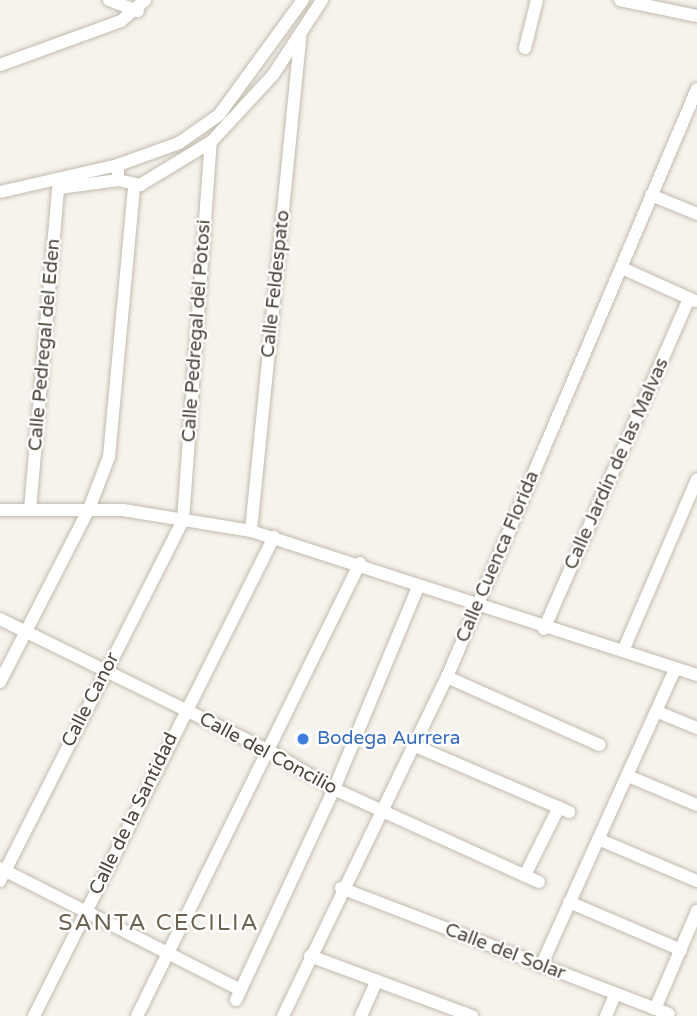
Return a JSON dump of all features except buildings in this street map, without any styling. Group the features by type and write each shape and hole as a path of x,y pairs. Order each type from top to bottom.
{"street":[{"path":"109,0 142,5"},
{"path":"59,184 179,144 219,115 303,0"},
{"path":"134,186 211,142 243,111 300,37 322,0"},
{"path":"525,48 537,0"},
{"path":"620,0 697,16"},
{"path":"0,65 142,5"},
{"name":"Calle Feldespato","path":"251,531 300,37"},
{"name":"Calle Cuenca Florida","path":"283,1016 341,888 447,677 697,89"},
{"name":"Calle Pedregal del Potosi","path":"183,520 211,142"},
{"path":"118,165 118,180"},
{"path":"0,192 118,180 134,186"},
{"name":"Calle Pedregal del Eden","path":"30,510 59,184"},
{"path":"0,682 89,509 113,428 134,186"},
{"path":"651,195 697,214"},
{"path":"622,268 693,300"},
{"name":"Calle Jardín de las Malvas","path":"544,629 693,300"},
{"path":"623,651 697,480"},
{"path":"0,510 89,509 251,531 360,564 477,608 697,675"},
{"name":"Calle Canor","path":"2,873 183,520"},
{"name":"Calle de la Santidad","path":"34,1016 274,537"},
{"path":"137,1016 170,954 360,564"},
{"path":"2,873 86,911 170,954 238,995 334,789 418,587"},
{"name":"Calle del Concilio","path":"0,619 25,634 270,751 334,789 539,882"},
{"path":"541,967 658,712 675,668"},
{"path":"447,677 600,745"},
{"path":"658,712 697,728"},
{"path":"413,745 564,809 525,875"},
{"path":"628,776 697,805"},
{"path":"598,839 697,881"},
{"name":"Calle del Solar","path":"341,888 669,1014"},
{"path":"569,902 681,950"},
{"path":"655,1009 697,911"},
{"path":"310,956 377,980 449,1012 472,1016"},
{"path":"361,1016 377,980"},
{"path":"606,1016 615,995"}],"place":[{"name":"Bodega Aurrera","path":"303,739"}],"district":[{"name":"SANTA CECILIA","path":"159,923"}]}
